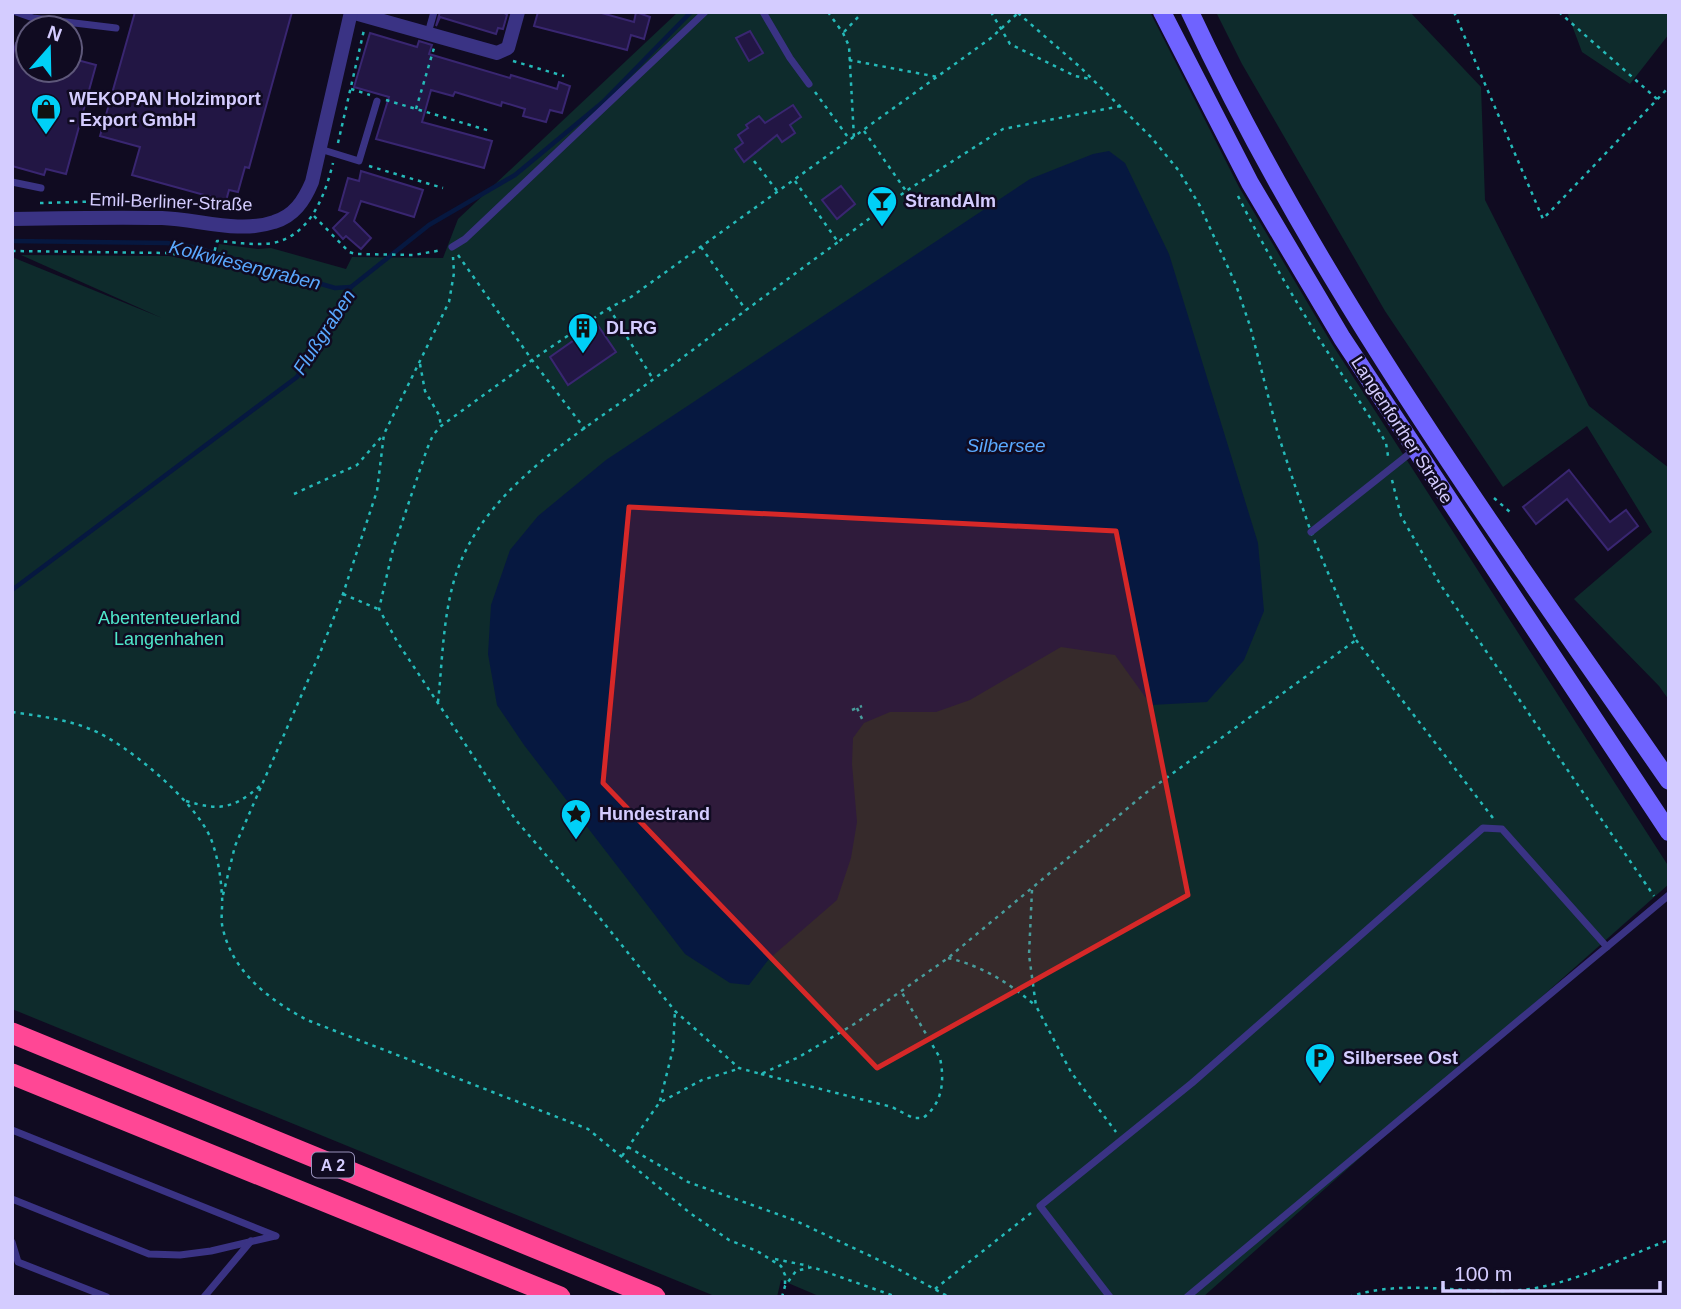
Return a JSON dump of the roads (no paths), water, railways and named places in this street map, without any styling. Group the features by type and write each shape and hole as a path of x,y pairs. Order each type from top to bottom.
{"highway":[{"name":"A 2","path":"12,1033 655,1297"},
{"name":"A 2","path":"12,1074 560,1297"}],"main road":[{"name":"Langenforther Straße","path":"1162,12 1287,250 1414,450 1669,832"},
{"name":"Langenforther Straße","path":"1190,12 1269,170 1361,326 1485,514 1669,781"}],"street":[{"path":"320,149 351,12 367,17 391,18 432,35 498,52 508,48 518,12"},
{"name":"Emil-Berliner-Straße","path":"12,219 164,218 249,227 264,225 284,218 300,205 307,194 320,149"}],"lane":[{"path":"16,12 33,18 116,28"},
{"path":"432,35 434,12"},
{"path":"452,247 465,239 705,12"},
{"path":"763,12 808,84"},
{"path":"320,149 359,161 377,101"},
{"path":"12,181 41,188"},
{"path":"1311,532 1414,450"},
{"path":"1110,1297 1040,1206 1192,1083 1483,828 1502,829 1607,947"},
{"path":"1187,1297 1669,895"},
{"path":"12,1130 276,1236 211,1251 180,1255 149,1254 12,1199"},
{"path":"204,1297 251,1241"},
{"path":"12,1242 18,1262 107,1297"}],"water":[{"name":"Silbersee","path":"1109,151 1125,163 1169,254 1258,543 1264,611 1244,660 1207,702 1151,705 1115,655 1061,647 970,700 936,712 890,712 864,723 853,738 852,764 857,822 851,858 837,900 769,959 749,985 730,983 685,954 524,745 497,705 488,654 491,605 510,550 538,516 606,460 1030,179 1093,154"}],"waterway":[{"name":"Flußgraben","path":"12,590 297,377 351,287 429,225 515,175 603,102 691,12"},
{"name":"Kolkwiesengraben","path":"12,241 167,243 193,247 335,288 351,287"}],"place":[{"name":"WEKOPAN Holzimport - Export GmbH","path":"46,136"},
{"name":"StrandAlm","path":"882,228"},
{"name":"DLRG","path":"583,355"},
{"name":"Hundestrand","path":"576,841"},
{"name":"Silbersee Ost","path":"1320,1085"}],"park label":[{"name":"Abententeuerland Langenhahen","path":"169,628"}]}
